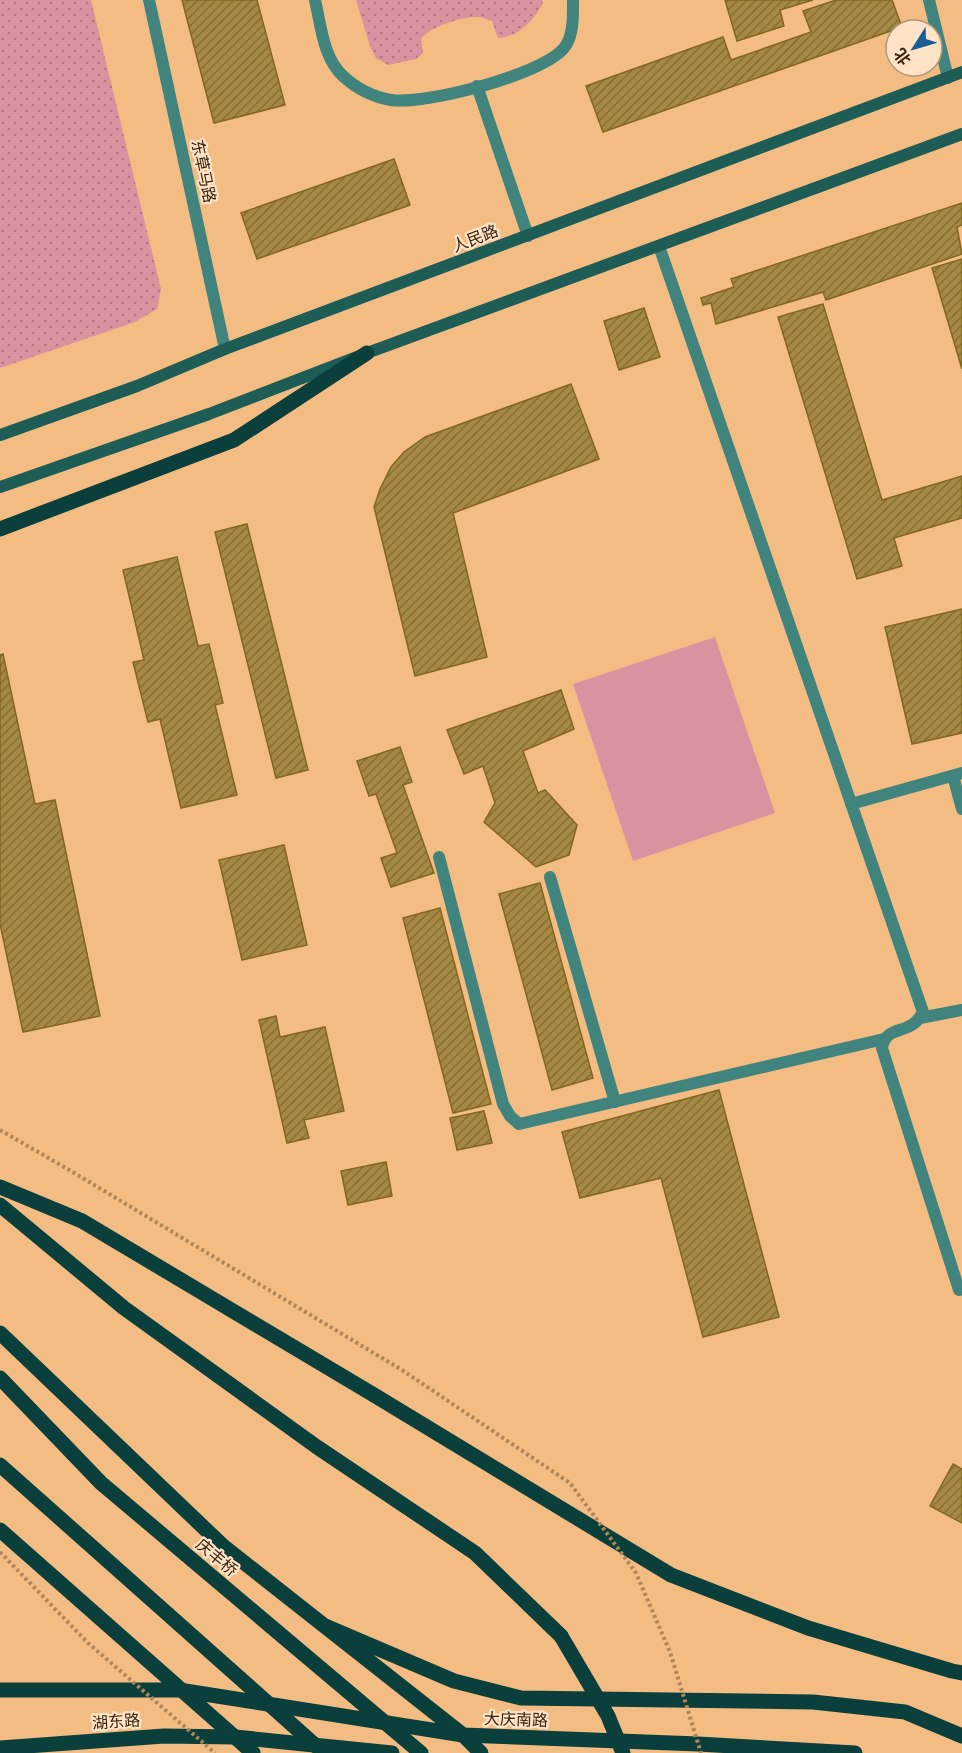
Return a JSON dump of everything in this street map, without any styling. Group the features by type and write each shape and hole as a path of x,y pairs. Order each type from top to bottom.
{"main road":[{"name":"人民路","path":"0,435 137,386 225,349 962,72"},
{"path":"0,487 209,414 367,353 962,134"},
{"path":"0,529 234,440 367,353"},
{"path":"0,1187 82,1221 671,1575 808,1628 962,1673"},
{"path":"0,1205 124,1308 317,1447 475,1553 561,1636 608,1716 623,1753"},
{"path":"0,1333 224,1546 463,1736 481,1753"},
{"name":"庆丰桥","path":"0,1378 101,1483 421,1753"},
{"path":"0,1465 324,1753"},
{"path":"0,1530 253,1753"},
{"path":"326,1626 454,1681 521,1698 813,1702 904,1712 962,1736"},
{"name":"湖东路","path":"0,1690 179,1690"},
{"name":"大庆南路","path":"179,1690 463,1736 698,1744 855,1753"},
{"name":"湖东路","path":"0,1748 164,1736 235,1737"},
{"path":"235,1737 392,1753"}],"street":[{"name":"东草马路","path":"149,0 225,349"},
{"path":"315,0 327,50 341,75 359,89 375,97 394,100 435,96 514,77 552,60 565,47 573,24 573,0"},
{"path":"929,0 948,78"},
{"path":"477,86 528,236"},
{"path":"659,246 923,1012 920,1018 907,1028 887,1034 882,1048 959,1290"},
{"path":"851,804 958,775 962,809"},
{"path":"439,858 502,1104 519,1124 884,1039"},
{"path":"550,877 615,1102"},
{"path":"920,1018 962,1010"}],"path":[{"path":"0,1130 402,1370 570,1483 636,1573 670,1652 701,1753"},
{"path":"0,1552 88,1643 214,1753"}],"shaded area":[{"path":"0,0 91,0 161,289 157,309 135,322 0,368"},
{"path":"356,0 542,0 543,3 525,26 506,37 498,38 492,21 481,17 455,20 431,30 421,39 423,53 416,59 388,65 376,58 371,49"},
{"path":"715,637 775,813 633,861 573,684"}],"building":[{"path":"182,0 257,0 285,105 214,123"},
{"path":"725,0 813,0 780,10 784,26 737,41"},
{"path":"836,0 892,0 899,18 884,18 884,33 603,132 586,86 723,37 731,60 811,32 803,11"},
{"path":"394,159 410,205 257,259 241,213"},
{"path":"962,203 962,225 957,227 962,254 826,300 823,292 716,324 711,303 703,305 701,298 734,287 731,279"},
{"path":"962,259 962,369 932,268"},
{"path":"823,304 882,500 962,476 962,518 894,538 902,566 857,579 778,317"},
{"path":"644,308 660,357 619,370 604,321"},
{"path":"571,384 599,459 453,513 487,657 415,676 374,507 391,467 404,452 425,437"},
{"path":"247,524 308,770 276,778 215,532"},
{"path":"177,557 198,646 209,644 223,703 215,705 237,795 181,808 160,719 148,722 133,662 144,660 123,570"},
{"path":"962,609 962,733 912,744 885,627"},
{"path":"3,654 35,804 55,800 100,1016 23,1032 0,924 0,655"},
{"path":"561,690 574,729 523,751 538,793 545,790 577,825 569,855 536,867 484,822 495,803 483,766 464,774 447,730"},
{"path":"400,747 412,782 403,785 434,873 391,887 381,858 397,853 376,794 369,796 357,761"},
{"path":"284,845 307,945 242,960 219,860"},
{"path":"540,883 593,1078 552,1090 499,894"},
{"path":"440,908 491,1104 453,1113 403,918"},
{"path":"276,1016 280,1037 325,1027 344,1111 304,1120 309,1138 287,1143 259,1020"},
{"path":"719,1090 779,1317 703,1337 661,1178 580,1198 562,1132"},
{"path":"484,1111 492,1143 457,1150 450,1118"},
{"path":"386,1162 392,1196 348,1205 341,1171"},
{"path":"953,1464 962,1469 962,1523 930,1506"}]}
